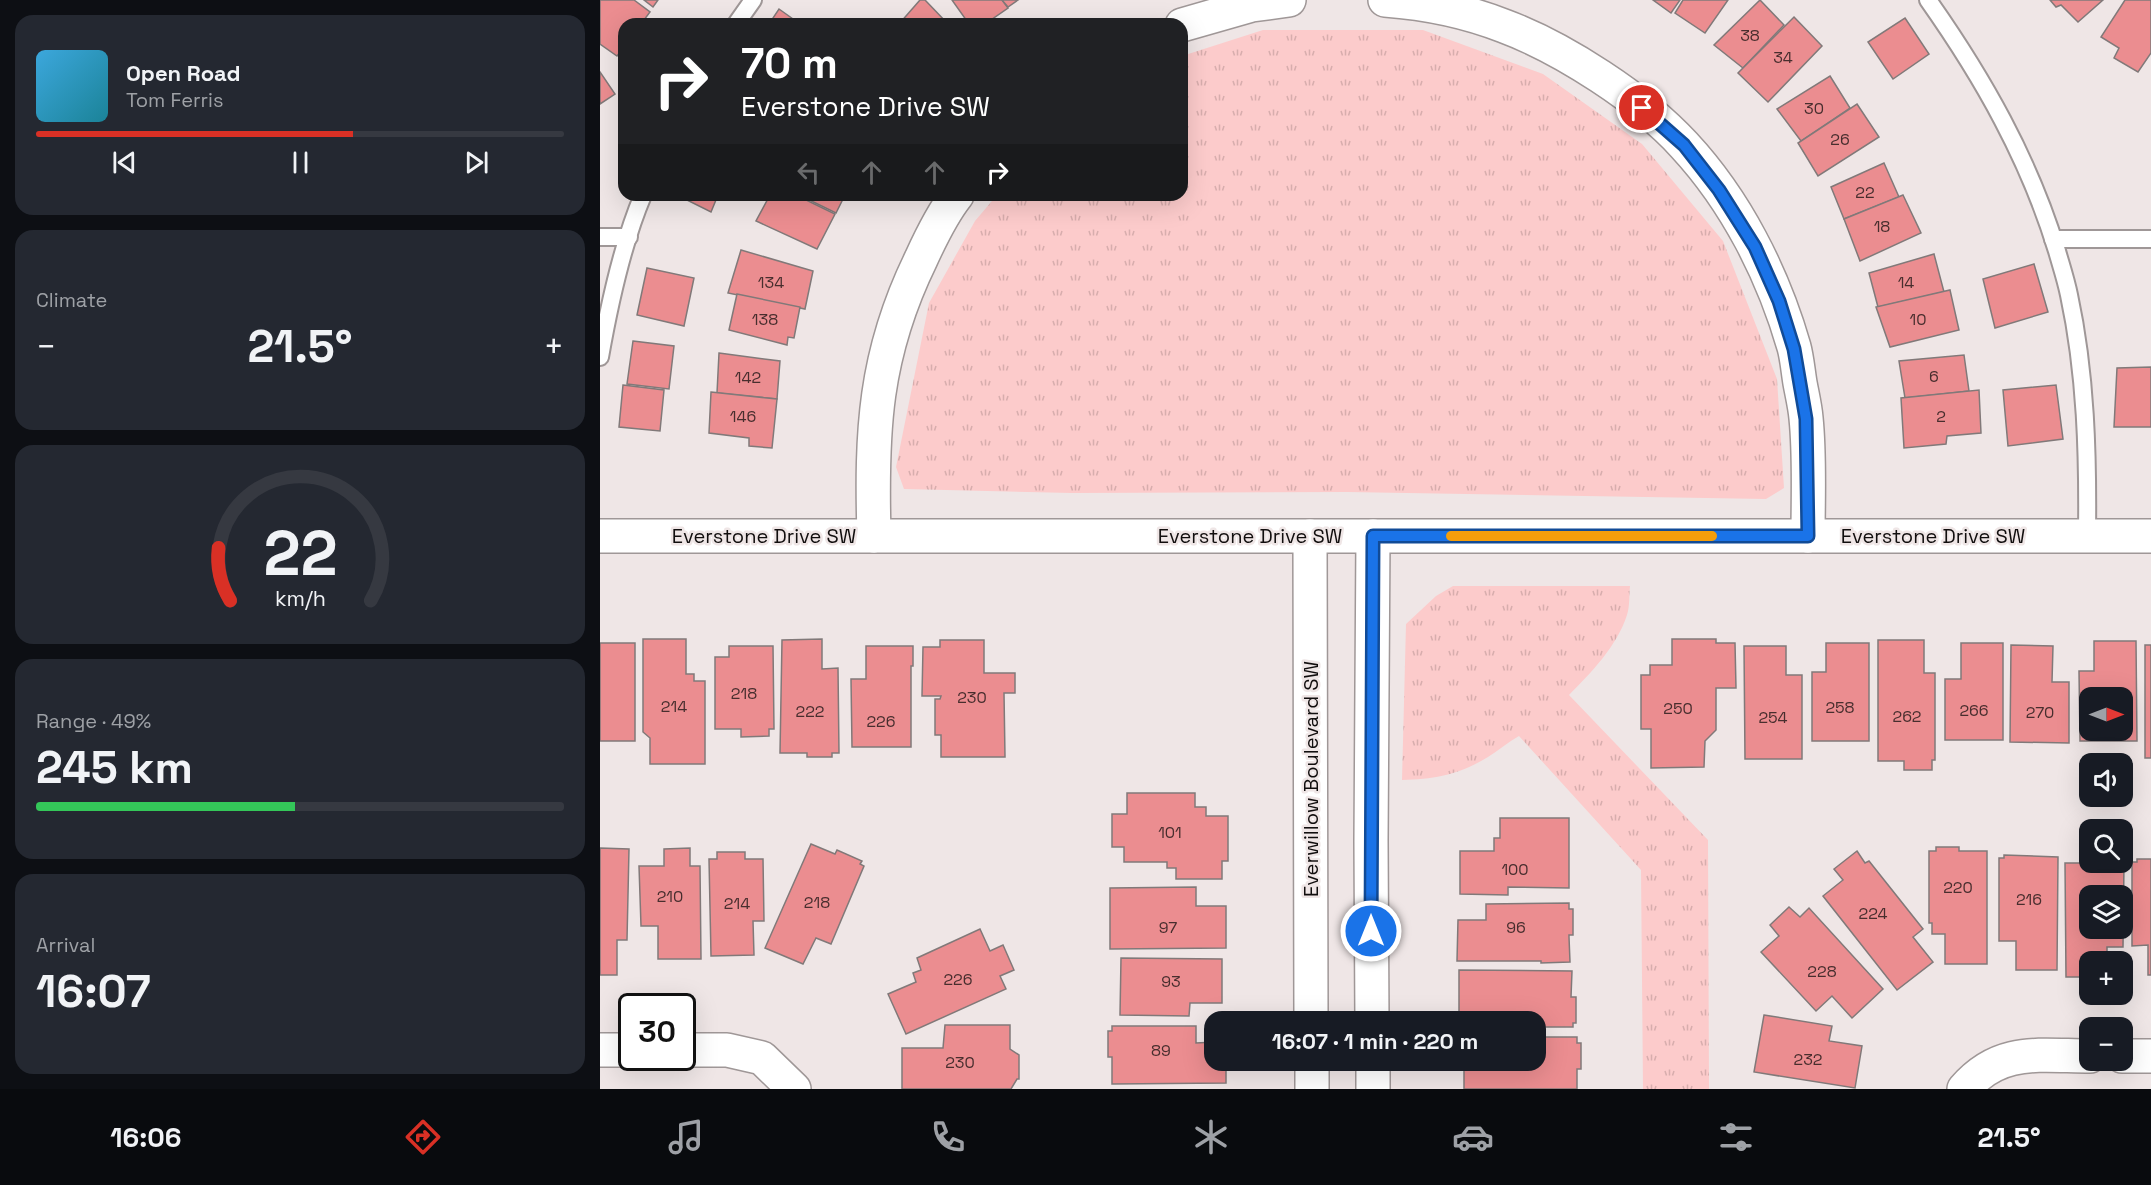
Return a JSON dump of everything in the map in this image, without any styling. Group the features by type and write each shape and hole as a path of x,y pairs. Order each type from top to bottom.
{"street":[{"path":"1188,23 1252,5 1289,0"},
{"path":"1385,0 1461,12 1505,26 1551,47 1607,81 1684,145 1719,190 1755,247 1779,301 1794,349 1806,419 1808,536"},
{"path":"874,536 873,446 878,388 888,343 906,289 928,243 953,201"},
{"name":"Everstone Drive SW","path":"600,536 2151,536"},
{"name":"Everwillow Boulevard SW","path":"1310,536 1311,1011"},
{"path":"1372,1011 1373,536"},
{"path":"600,1050 618,1050"},
{"path":"696,1050 727,1050 762,1058 794,1089"},
{"path":"1964,1089 1993,1064 2018,1056 2079,1056"},
{"path":"2133,1056 2151,1056"},
{"path":"1311,1071 1312,1089"},
{"path":"1373,1071 1373,1089"}],"lane":[{"path":"740,18 753,0"},
{"path":"1928,0 1966,53 1987,90 2018,150 2053,239 2069,293 2083,382 2088,470 2087,536"},
{"path":"600,357 605,327 641,201"},
{"path":"600,237 629,237"},
{"path":"2053,239 2151,239"}],"green space":[{"path":"1263,30 1423,30 1543,74 1642,144 1723,241 1777,379 1784,488 1766,499 1347,492 1072,493 904,489 896,467 929,303 975,221 992,201 1188,201 1188,54"},
{"path":"1453,586 1630,586 1628,612 1617,637 1594,668 1569,695 1708,840 1709,1089 1643,1089 1641,870 1519,736 1488,757 1457,772 1426,779 1402,780 1406,624 1436,596"}],"building":[{"path":"600,0 634,0 650,12 646,18 618,18 617,56 600,44"},
{"path":"644,0 658,0 653,7"},
{"path":"920,0 925,0 942,18 904,18"},
{"path":"952,0 1002,0 1008,8 994,18 965,18"},
{"path":"1002,0 1018,0 1008,7"},
{"path":"1653,0 1680,0 1671,13"},
{"path":"1683,0 1728,0 1705,33 1675,13"},
{"path":"1760,0 1784,25 1743,68 1714,45"},
{"path":"2050,0 2103,0 2078,22 2061,5 2056,7"},
{"path":"2125,0 2151,0 2151,53 2138,72 2114,58 2119,48 2101,37"},
{"path":"779,9 792,18 773,18"},
{"path":"1794,17 1822,46 1768,102 1738,73"},
{"path":"1905,18 1929,54 1893,79 1868,42"},
{"path":"600,72 615,94 600,104"},
{"path":"1830,76 1850,108 1801,141 1777,109"},
{"path":"1857,104 1879,137 1818,176 1798,143"},
{"path":"1884,163 1899,197 1844,219 1831,187"},
{"path":"1903,195 1921,233 1860,261 1844,219"},
{"path":"689,201 716,201 711,212"},
{"path":"767,201 808,201 835,214 817,249 756,221"},
{"path":"811,201 842,201 836,213"},
{"path":"741,250 813,271 805,309 728,293"},
{"path":"1934,254 1944,292 1878,307 1869,273"},
{"path":"2034,264 2048,312 1995,328 1983,279"},
{"path":"647,268 694,278 684,326 637,315"},
{"path":"1950,290 1959,330 1890,347 1876,307"},
{"path":"737,294 800,307 794,338 788,337 787,345 729,330"},
{"path":"633,341 674,346 669,389 627,384"},
{"path":"719,353 780,361 777,399 717,393"},
{"path":"1964,355 1969,391 1905,398 1899,361"},
{"path":"2151,367 2151,427 2114,427 2117,368"},
{"path":"623,385 664,390 660,431 619,427"},
{"path":"2056,385 2063,439 2008,446 2003,390"},
{"path":"1979,390 1981,433 1947,436 1946,444 1904,448 1901,398"},
{"path":"711,392 777,399 772,448 749,446 749,438 709,433"},
{"path":"643,639 686,639 686,674 694,674 694,681 705,681 705,764 650,764 650,738 643,732"},
{"path":"822,639 822,669 838,668 839,753 832,753 832,757 807,757 807,753 780,753 782,640"},
{"path":"1672,639 1716,639 1716,643 1735,643 1736,688 1716,688 1716,730 1705,741 1704,767 1651,768 1651,729 1641,729 1641,675 1650,675 1650,665 1672,665"},
{"path":"940,640 984,640 984,673 1015,673 1015,693 1004,693 1005,757 941,757 941,735 935,735 935,699 940,699 941,696 922,696 923,647 940,647"},
{"path":"1878,640 1924,640 1924,673 1935,673 1935,760 1932,760 1932,770 1904,770 1904,761 1878,761"},
{"path":"2094,641 2136,641 2137,741 2133,741 2133,687 2079,687 2079,671 2094,671"},
{"path":"600,643 635,643 635,741 600,741"},
{"path":"1826,643 1869,643 1869,741 1812,741 1812,672 1826,672"},
{"path":"1961,643 2003,643 2003,740 1945,740 1945,679 1961,679"},
{"path":"2011,645 2053,646 2052,682 2069,682 2069,743 2010,742"},
{"path":"2145,645 2151,645 2151,758 2145,758"},
{"path":"729,646 773,646 774,729 769,729 769,736 741,737 741,729 715,729 715,657 729,657"},
{"path":"866,646 913,646 911,747 852,747 851,679 866,679"},
{"path":"1744,646 1786,646 1786,675 1802,675 1802,759 1745,759"},
{"path":"1127,793 1195,793 1195,807 1206,807 1206,816 1228,816 1228,861 1222,861 1222,879 1176,879 1176,868 1167,868 1167,862 1124,862 1124,847 1112,847 1112,814 1127,814"},
{"path":"1500,818 1569,818 1569,888 1508,887 1508,895 1460,894 1460,851 1494,851 1494,838 1500,838"},
{"path":"811,844 835,854 837,850 862,861 860,864 864,866 831,944 816,938 803,964 765,948"},
{"path":"1936,847 1959,847 1959,851 1987,851 1987,964 1945,964 1945,934 1932,934 1932,923 1929,923 1929,851 1936,851"},
{"path":"600,848 629,849 627,940 617,940 617,975 600,975"},
{"path":"690,848 690,866 700,866 701,959 658,959 658,926 641,926 639,866 664,866 664,849"},
{"path":"1857,851 1865,863 1869,861 1923,929 1913,937 1933,962 1897,990 1823,896 1843,880 1834,869"},
{"path":"717,852 745,852 745,859 763,859 764,921 753,921 754,955 711,956 709,859 717,859"},
{"path":"2004,855 2058,857 2057,970 2016,970 2016,941 1999,941 1999,858 2004,858"},
{"path":"2137,859 2151,859 2151,975 2148,975 2148,945 2132,946 2132,873 2133,862 2137,862"},
{"path":"2065,863 2079,863 2079,873 2124,873 2124,885 2079,885 2079,939 2123,939 2123,947 2107,947 2107,951 2079,951 2079,977 2066,977"},
{"path":"1196,887 1196,906 1226,906 1226,948 1110,949 1110,888"},
{"path":"1569,903 1569,909 1573,909 1573,935 1569,935 1570,962 1457,961 1458,920 1486,920 1486,904"},
{"path":"1789,907 1800,917 1809,908 1883,989 1852,1018 1832,996 1816,1011 1761,952 1779,936 1770,925"},
{"path":"980,929 990,951 1003,945 1014,970 1000,976 1006,989 906,1034 888,994 916,982 913,973 921,970 917,958"},
{"path":"1121,958 1222,959 1222,1003 1190,1003 1189,1016 1120,1015"},
{"path":"1459,970 1572,971 1571,997 1576,997 1576,1023 1573,1023 1573,1027 1546,1027 1546,1011 1459,1011"},
{"path":"1764,1015 1832,1026 1829,1041 1862,1046 1855,1088 1754,1072"},
{"path":"945,1025 1010,1025 1010,1049 1019,1055 1019,1079 1011,1089 902,1089 902,1048 943,1048"},
{"path":"1112,1026 1196,1026 1196,1043 1204,1043 1204,1071 1226,1071 1226,1083 1112,1084 1112,1057 1108,1057 1108,1031 1112,1031"},
{"path":"1546,1037 1577,1037 1577,1043 1581,1043 1581,1069 1577,1069 1577,1089 1464,1089 1464,1071 1546,1071"}],"slow traffic":[{"path":"1451,536 1712,536"}],"route":[{"path":"1371,931 1373,536 1808,536 1806,419 1794,349 1779,301 1755,247 1719,190 1684,145 1642,108"}]}
